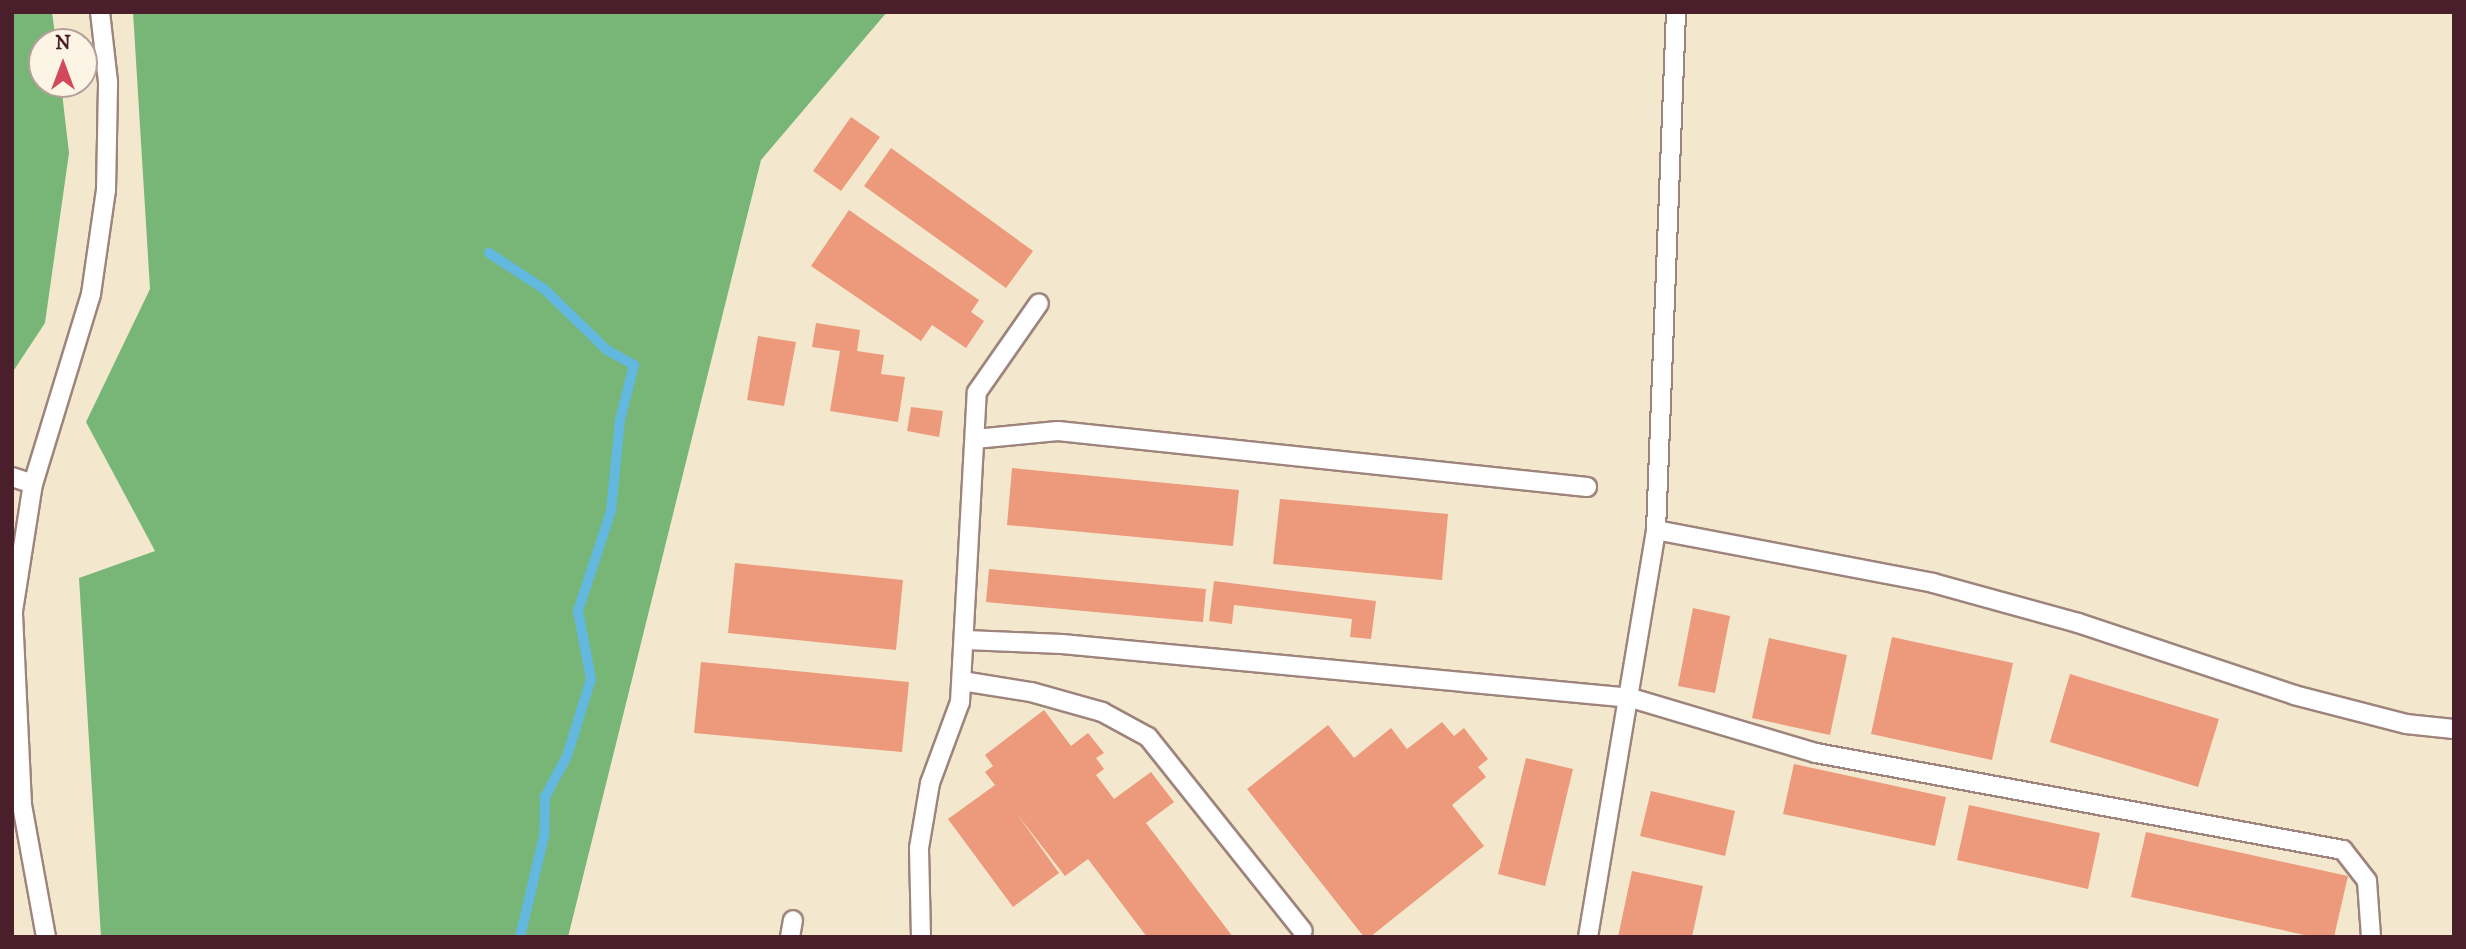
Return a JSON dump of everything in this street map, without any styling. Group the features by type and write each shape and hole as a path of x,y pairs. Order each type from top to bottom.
{"lane":[{"path":"46,937 22,805 13,611 33,484 91,294 106,190 108,82 100,12"},
{"path":"1588,937 1631,698 1656,530 1676,12"},
{"path":"921,937 919,848 930,783 960,702 966,640 977,392 1039,303"},
{"path":"975,439 1058,431 1587,487"},
{"path":"12,477 33,484"},
{"path":"1656,530 1933,583 2078,623 2294,695 2406,724 2454,729"},
{"path":"966,640 1062,644 1631,698 1816,753 2343,850 2367,881 2371,937"},
{"path":"962,681 1031,692 1102,712 1148,737 1303,931"}],"green space":[{"path":"12,12 52,12 54,28 28,28 28,98 63,98 69,153 45,323 12,373"},
{"path":"133,12 887,12 761,160 568,937 101,937 79,578 155,551 86,422 150,289"}],"building":[{"path":"851,117 880,137 841,191 813,171"},
{"path":"891,148 1033,251 1006,288 864,186"},
{"path":"849,210 979,300 971,312 984,321 966,348 932,325 921,341 811,266"},
{"path":"816,323 860,330 857,351 884,355 881,374 905,377 898,422 830,411 840,351 812,347"},
{"path":"758,336 796,342 784,406 747,400"},
{"path":"911,407 943,411 939,437 907,431"},
{"path":"1012,468 1239,490 1233,546 1007,525"},
{"path":"1280,499 1448,514 1442,580 1273,564"},
{"path":"735,563 903,580 896,650 728,633"},
{"path":"989,569 1206,589 1203,622 986,602"},
{"path":"1214,581 1376,601 1371,639 1350,637 1352,619 1234,605 1232,624 1209,621"},
{"path":"1693,608 1730,616 1715,693 1678,686"},
{"path":"1892,637 2013,663 1992,760 1871,734"},
{"path":"1769,638 1847,655 1830,735 1752,718"},
{"path":"701,662 909,682 902,752 694,733"},
{"path":"2070,674 2219,719 2198,787 2050,742"},
{"path":"1044,710 1071,746 1088,733 1104,753 1096,758 1104,769 1096,775 1114,799 1151,772 1174,802 1146,823 1233,937 1147,937 1088,859 1065,876 1017,814 1059,873 1013,907 948,819 995,785 985,772 993,766 985,755"},
{"path":"1442,722 1454,736 1464,728 1488,759 1478,767 1486,777 1452,805 1484,846 1370,937 1364,937 1247,789 1328,725 1354,758 1391,728 1407,749"},
{"path":"1526,758 1573,769 1545,886 1498,874"},
{"path":"1794,764 1946,797 1935,846 1783,814"},
{"path":"1651,791 1735,811 1725,856 1640,836"},
{"path":"1969,805 2100,833 2088,889 1957,860"},
{"path":"2146,832 2348,876 2334,937 2314,937 2131,897"},
{"path":"1632,871 1703,886 1692,937 1618,937"}],"waterway":[{"path":"489,253 544,289 607,350 634,365 620,420 611,511 578,611 591,679 567,756 545,797 544,836 520,937"}]}
